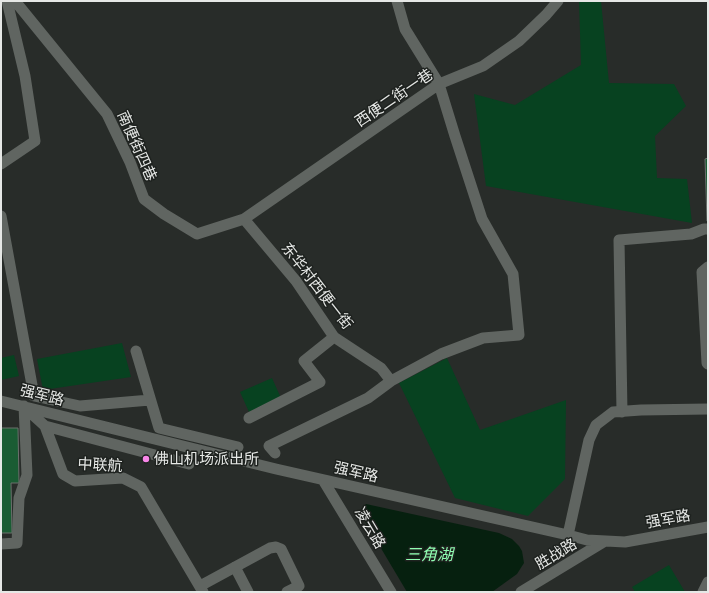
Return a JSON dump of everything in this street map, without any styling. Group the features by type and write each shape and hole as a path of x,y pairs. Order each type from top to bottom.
{"street":[{"path":"1,164 35,141 25,76 7,1"},
{"name":"南便街四巷","path":"14,1 107,114 130,162 144,200 196,234 244,219"},
{"path":"274,453 269,446 368,398 391,381 441,354 483,338 519,335 513,274 482,219 439,84 405,29 397,1"},
{"name":"西便二街一巷","path":"244,219 439,84 483,66 520,41 558,1"},
{"path":"1,216 34,396 80,406 150,400"},
{"name":"东华村西便一街","path":"244,219 296,281 334,337 381,368 391,381"},
{"path":"622,412 619,240 691,234 708,229"},
{"path":"708,267 702,272 708,364"},
{"path":"249,418 320,382 304,361 334,337"},
{"path":"136,351 159,428 238,447"},
{"name":"强军路","path":"1,401 276,469 587,540 625,542 708,527"},
{"path":"1,544 17,543 19,498 28,475 24,406"},
{"name":"中联航","path":"24,406 45,426 62,474 75,481 123,478 141,487 202,589"},
{"path":"568,535 589,440 596,425 613,412 708,409"},
{"path":"45,426 189,464"},
{"name":"凌云路","path":"323,480 391,592"},
{"name":"胜战路","path":"521,592 605,541"},
{"path":"202,589 235,567 270,548 276,547 281,549 299,586 287,592"},
{"path":"235,567 248,592"},
{"path":"703,592 708,582"}],"green space":[{"path":"579,1 601,1 609,83 674,84 686,106 655,136 657,178 687,179 692,223 486,186 474,94 515,105 581,65"},
{"path":"122,343 131,377 43,390 37,359"},
{"path":"14,355 19,376 1,380 1,358"},
{"path":"447,358 480,430 566,400 565,479 528,516 455,498 399,383"},
{"path":"272,378 281,398 249,412 240,392"},
{"path":"669,565 685,592 635,592 632,587"}],"water":[{"name":"三角湖","path":"366,504 499,533 512,539 519,546 522,551 524,563 517,574 492,592 407,592 360,513"}],"building":[{"path":"708,158 708,221 707,221 705,159"},
{"path":"1,428 18,428 19,483 11,483 12,533 1,533"}],"place":[{"name":"佛山机场派出所","path":"146,459"}]}
